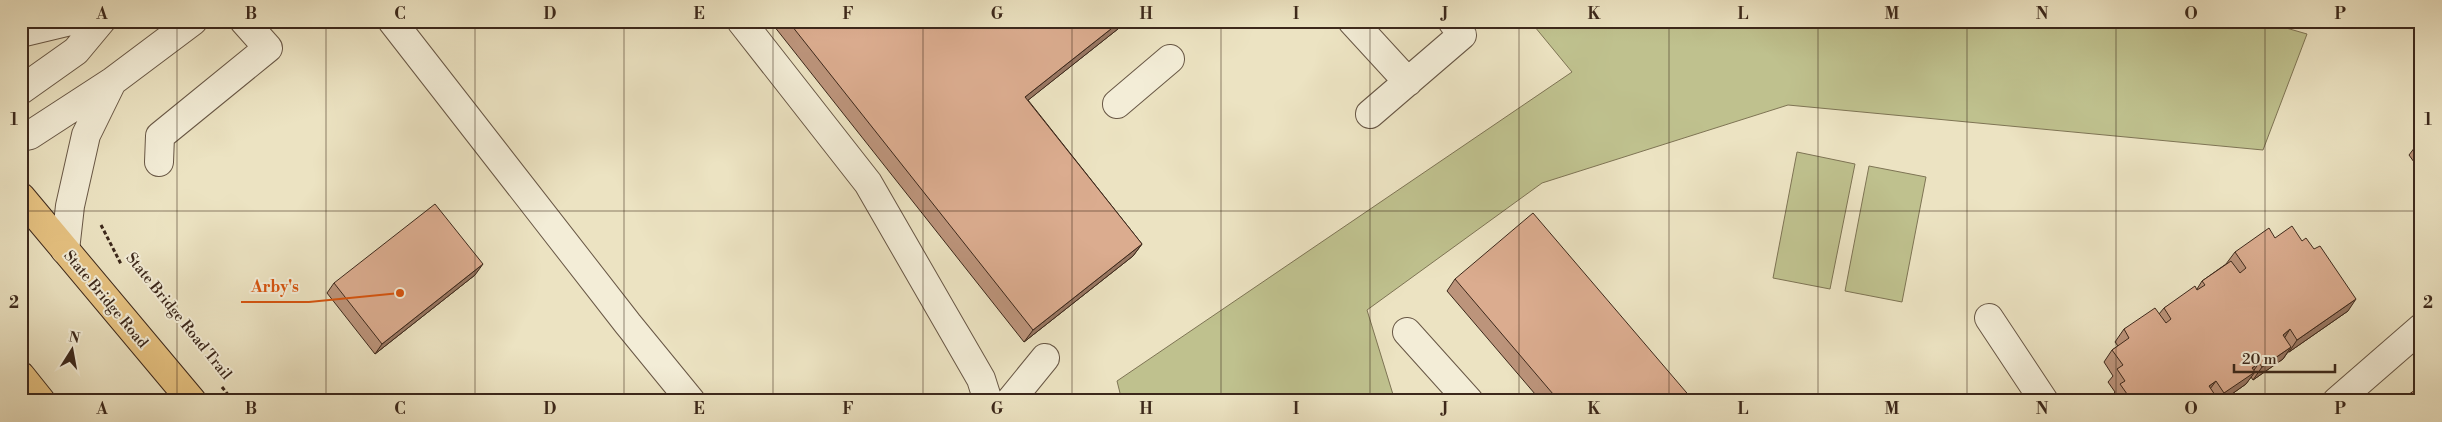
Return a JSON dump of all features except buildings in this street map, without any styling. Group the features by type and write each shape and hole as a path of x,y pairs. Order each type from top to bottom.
{"highway":[{"name":"State Bridge Road","path":"21,197 192,401"},
{"path":"21,376 41,401"}],"street":[{"path":"21,33 71,21"},
{"path":"21,90 76,52 101,21"},
{"path":"21,137 30,135 113,81 193,21"},
{"path":"159,162 160,136 268,48 244,21"},
{"path":"392,21 628,324 692,401"},
{"path":"740,21 868,183 981,379 988,401"},
{"path":"1352,21 1408,82"},
{"path":"1370,114 1462,35 1452,21"},
{"path":"1117,104 1170,58"},
{"path":"65,250 73,191 86,135 113,81"},
{"path":"1989,318 2044,401"},
{"path":"2337,401 2421,328"},
{"path":"1408,332 1469,401"},
{"path":"1010,401 1046,358"}],"path":[{"name":"State Bridge Road Trail","path":"73,191 101,226 125,268"},
{"name":"State Bridge Road Trail","path":"216,380 233,401"}],"green space":[{"path":"1530,21 2262,21 2307,34 2263,150 1788,105 1542,183 1367,310 1395,401 1122,401 1117,381 1572,72"},
{"path":"1797,152 1855,164 1830,289 1773,278"},
{"path":"1869,166 1926,177 1902,302 1845,291"}],"place":[{"name":"Arby's","path":"400,293"}]}
